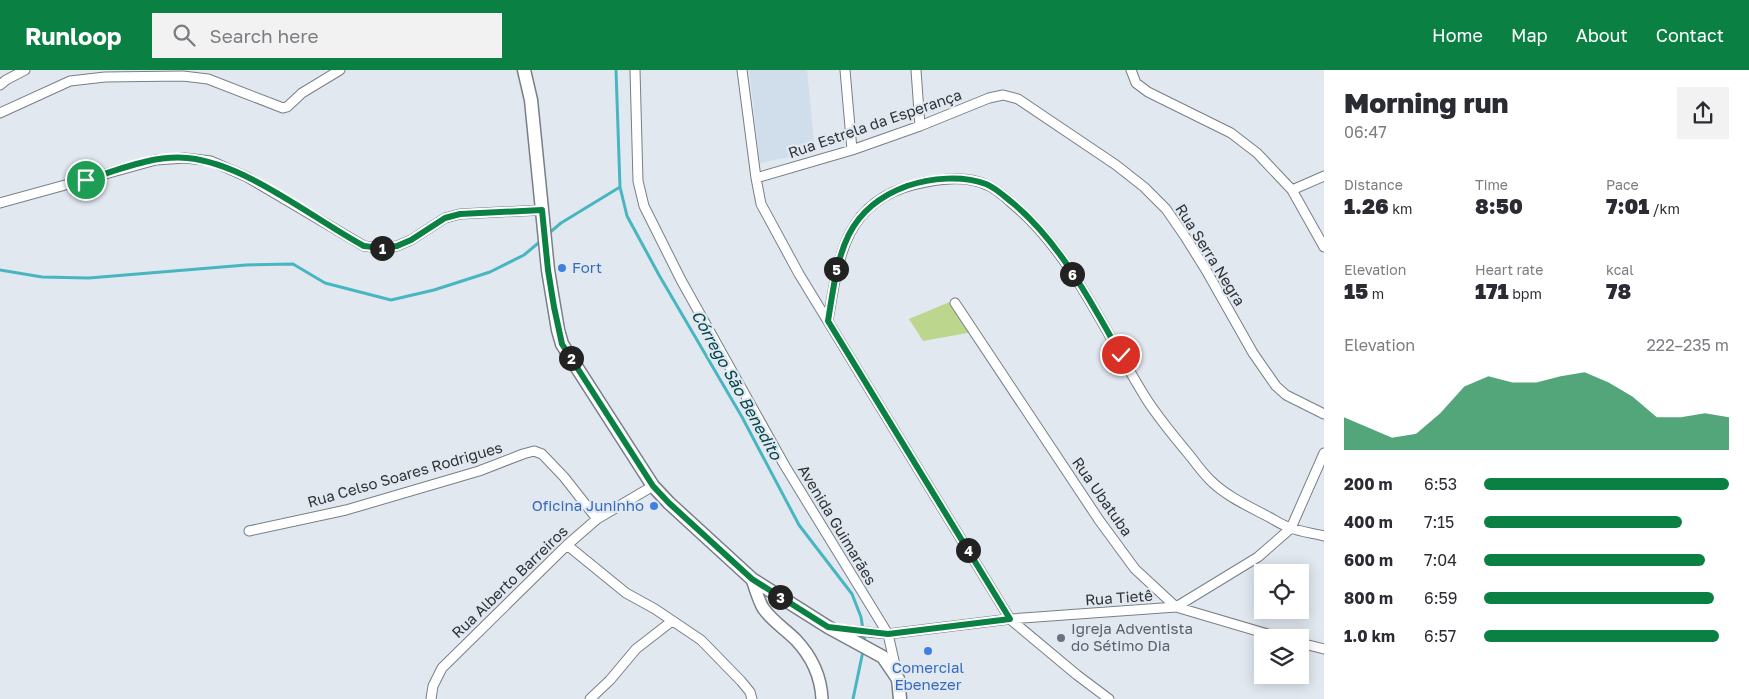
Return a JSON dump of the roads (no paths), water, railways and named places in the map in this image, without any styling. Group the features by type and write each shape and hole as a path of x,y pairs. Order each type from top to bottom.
{"main road":[{"path":"524,70 531,100 544,244 562,344 653,486 669,503 752,579 828,627 883,657 898,679 900,699"}],"street":[{"path":"0,85 25,70"},
{"path":"0,113 70,81 106,77 183,76 208,79 283,108 288,107 302,93 340,70"},
{"name":"Avenida Guimarães","path":"636,70 638,181 644,206 681,280 785,466 885,634"},
{"path":"742,70 761,204 783,245 1010,619 1109,699"},
{"path":"844,70 852,150"},
{"path":"916,70 920,126"},
{"path":"1131,70 1136,82 1148,92 1178,108 1211,122 1243,141 1272,167 1292,190 1324,248"},
{"name":"Rua Estrela da Esperança","path":"756,178 852,150 920,126 988,98 1003,95"},
{"name":"Rua Serra Negra","path":"1003,95 1018,98 1116,165 1144,187 1166,210 1186,238 1253,353 1276,386 1286,396 1324,414"},
{"path":"1,203 156,160 185,158 211,162 247,177 364,246 381,248 397,246 411,240 445,218 460,214 542,210"},
{"path":"1292,190 1324,176"},
{"path":"828,321 841,250 847,236 869,207 892,192 924,182 961,179 988,185 1030,218 1051,242 1096,310 1147,400 1210,481 1232,497 1291,528 1324,536"},
{"name":"Rua Ubatuba","path":"955,303 1099,520 1136,569 1176,608 1254,630"},
{"name":"Rua Celso Soares Rodrigues","path":"249,531 346,510 479,471 534,451 542,454 564,477 598,519"},
{"name":"Rua Tietê","path":"828,627 885,634 1010,619 1176,608 1258,557 1291,528 1324,453"},
{"name":"Rua Alberto Barreiros","path":"431,699 432,686 442,668 567,545 598,519 653,486"},
{"path":"567,545 626,593 655,609 701,640 721,659 750,692 752,699"},
{"path":"752,579 762,606 769,616 796,640 809,656 820,684 822,699"},
{"path":"590,699 610,680 636,649 672,621"},
{"path":"885,634 898,679"},
{"path":"1309,646 1324,650"}],"waterway":[{"name":"Córrego São Benedito","path":"616,70 620,187 627,216 659,275 742,417 799,525 852,594 861,617 865,642"},
{"path":"548,234 561,223 620,187"},
{"path":"0,270 42,277 89,278 246,265 293,264 325,283 391,300 434,290 490,272 524,255 542,240"},
{"name":"Córrego São Benedito","path":"853,699 863,651"}],"place":[{"name":"Fort","path":"562,268"},
{"name":"Oficina Juninho","path":"654,506"},
{"name":"Igreja Adventista do Sétimo Dia","path":"1061,638"},
{"name":"Comercial Ebenezer","path":"928,651"}]}
